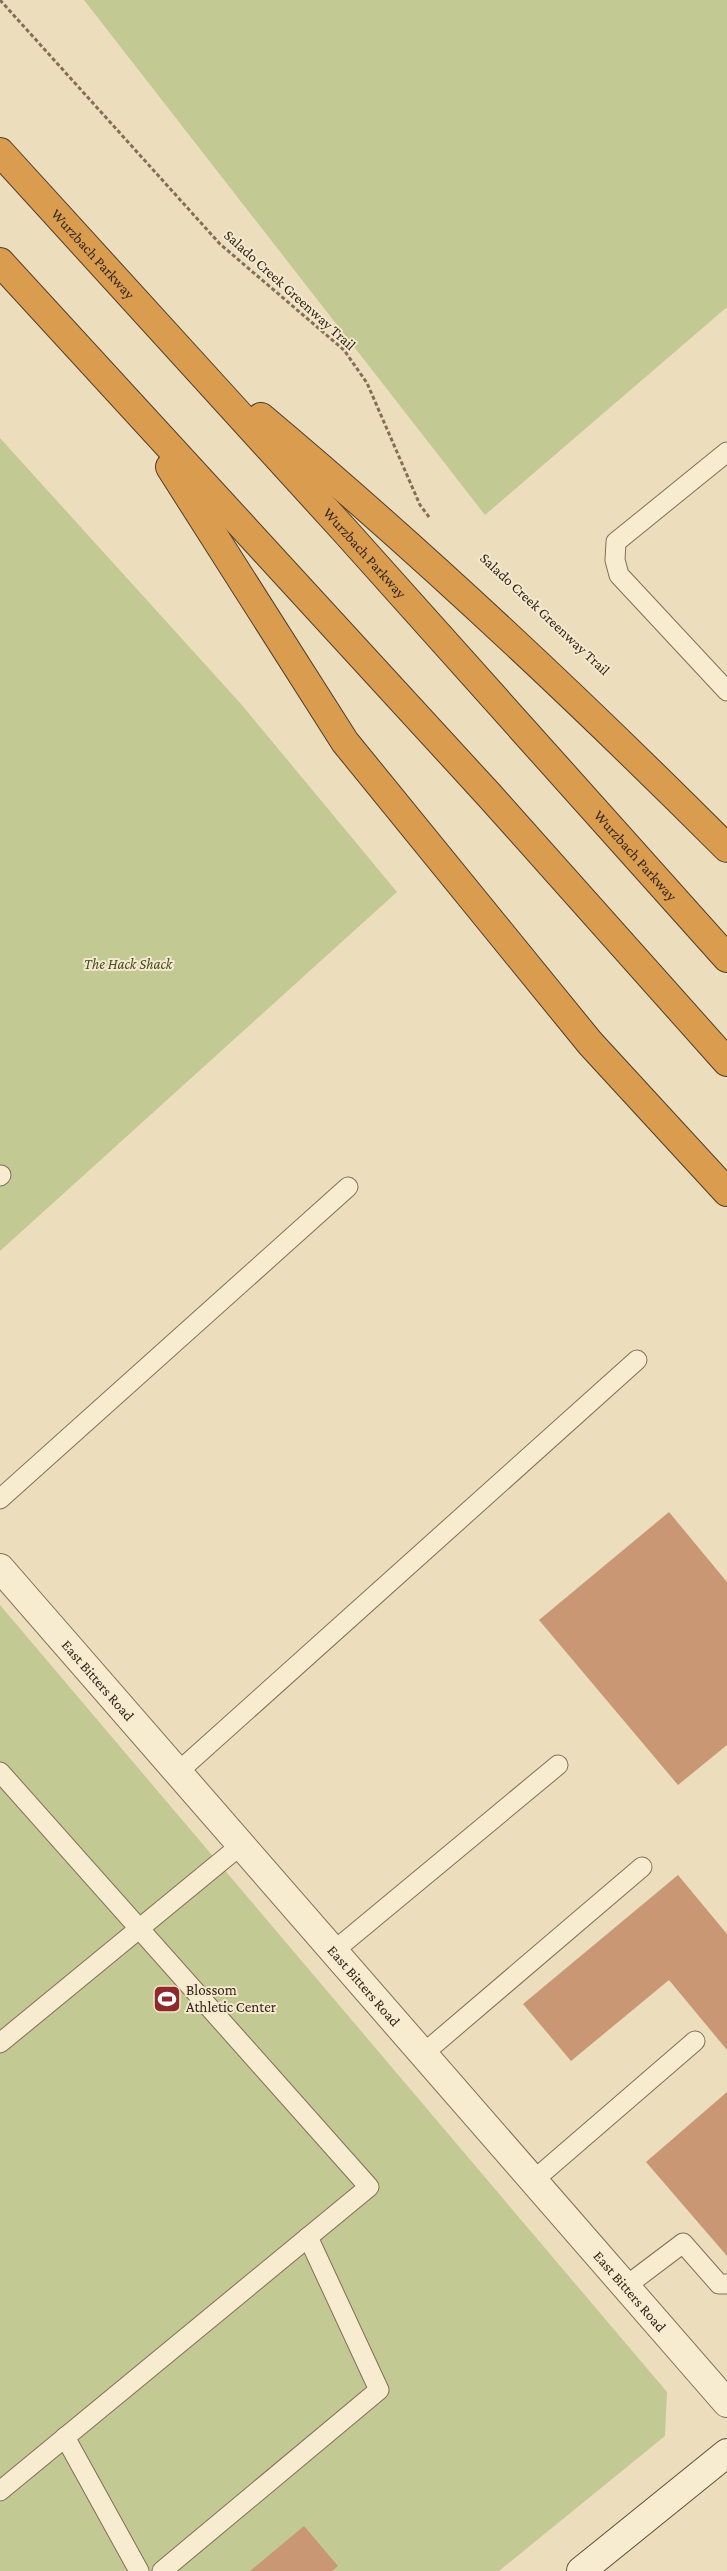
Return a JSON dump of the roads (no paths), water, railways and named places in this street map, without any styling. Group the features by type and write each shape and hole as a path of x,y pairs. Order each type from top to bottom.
{"highway":[{"name":"Wurzbach Parkway","path":"0,152 179,348 727,958"},
{"path":"0,262 489,795 727,1062"},
{"path":"179,348 370,508 604,725 727,848"},
{"path":"131,406 345,742 590,1043 727,1192"}],"street":[{"name":"East Bitters Road","path":"0,1568 727,2403"},
{"path":"581,2571 727,2453"}],"lane":[{"path":"723,679 619,575 615,560 616,542 727,452"},
{"path":"0,1499 348,1188"},
{"path":"178,1772 637,1360"},
{"path":"334,1950 558,1765"},
{"path":"0,1772 369,2188 0,2491"},
{"path":"0,2043 241,1846"},
{"path":"424,2053 642,1867"},
{"path":"534,2180 695,2041"},
{"path":"162,2571 379,2390 308,2237"},
{"path":"626,2286 683,2243 719,2284 727,2284"},
{"path":"65,2438 140,2571"}],"place":[{"name":"Blossom Athletic Center","path":"167,1999"}],"park label":[{"name":"The Hack Shack","path":"128,964"}]}
